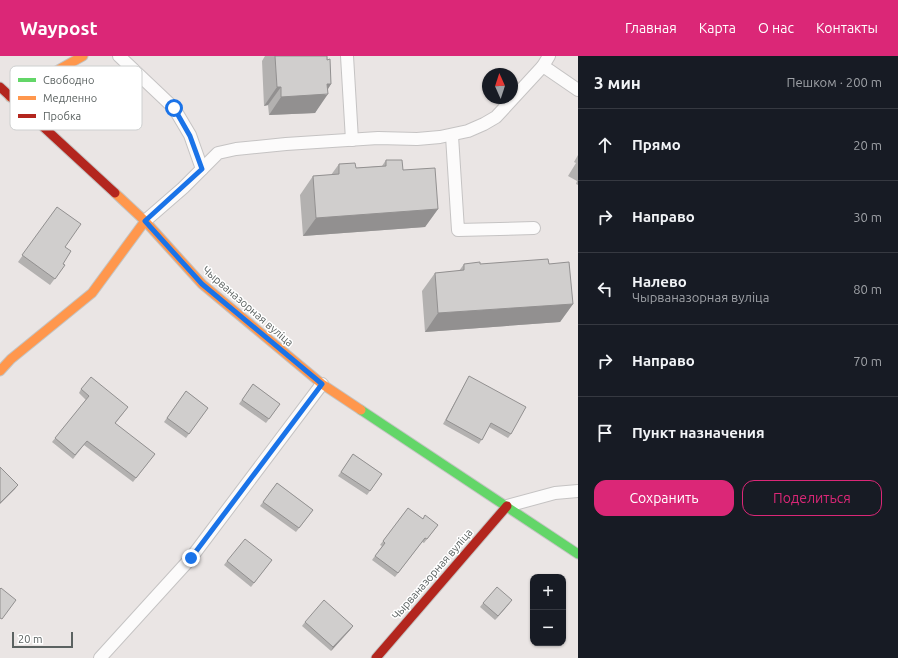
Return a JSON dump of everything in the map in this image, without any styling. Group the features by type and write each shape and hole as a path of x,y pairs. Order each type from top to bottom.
{"street":[{"path":"65,66 83,56"},
{"name":"Чырваназорная вуліца","path":"0,87 10,97"},
{"name":"Чырваназорная вуліца","path":"46,130 145,221 202,284 322,384 578,554"},
{"path":"0,371 11,359 92,293 145,221"},
{"name":"Чырваназорная вуліца","path":"376,658 507,506"}],"lane":[{"path":"119,56 130,66"},
{"path":"347,56 352,140"},
{"path":"145,221 218,153 236,149 286,144 378,138 417,139 452,136 468,131 496,117 546,61 578,90"},
{"path":"142,78 174,108 190,136 202,169"},
{"path":"452,136 458,230 534,228"},
{"path":"100,658 191,558 322,384"},
{"path":"507,506 554,493 578,490"}],"building":[{"path":"275,56 327,56 327,60 330,59 331,84 327,84 328,94 281,97 281,87 277,87"},
{"path":"386,160 402,160 403,170 435,168 438,209 316,218 313,176 339,174 339,164 355,163 356,168 386,166"},
{"path":"57,207 81,224 65,247 71,251 63,264 65,265 55,279 22,255"},
{"path":"548,259 549,264 569,262 573,304 438,313 435,273 464,270 464,264 480,262 480,264"},
{"path":"469,376 526,407 511,434 491,423 482,440 446,420"},
{"path":"91,377 128,407 115,423 155,454 136,478 87,441 75,455 55,438 89,396 81,389"},
{"path":"253,384 280,404 269,419 242,400"},
{"path":"186,391 208,408 189,434 167,418"},
{"path":"353,454 382,474 370,491 341,472"},
{"path":"0,467 18,485 0,503"},
{"path":"277,483 313,510 299,528 263,502"},
{"path":"408,508 423,519 425,515 438,525 427,539 425,538 398,573 375,556 385,543 383,541"},
{"path":"245,539 272,560 254,583 227,561"},
{"path":"497,587 512,600 498,616 483,603"},
{"path":"1,588 16,600 2,619 0,618"},
{"path":"324,600 353,626 333,647 305,622"}],"traffic: fast":[{"path":"361,410 578,554"}],"traffic: slow":[{"path":"65,66 83,56"},
{"path":"115,193 145,221 202,284 322,384 361,410"},
{"path":"0,371 11,359 92,293 145,221"}],"traffic: jam":[{"path":"0,87 10,96"},
{"path":"47,130 115,193"},
{"path":"376,658 507,506"}],"route":[{"path":"174,108 190,136 202,169 183,188 145,221 202,284 322,384 191,558"}]}
